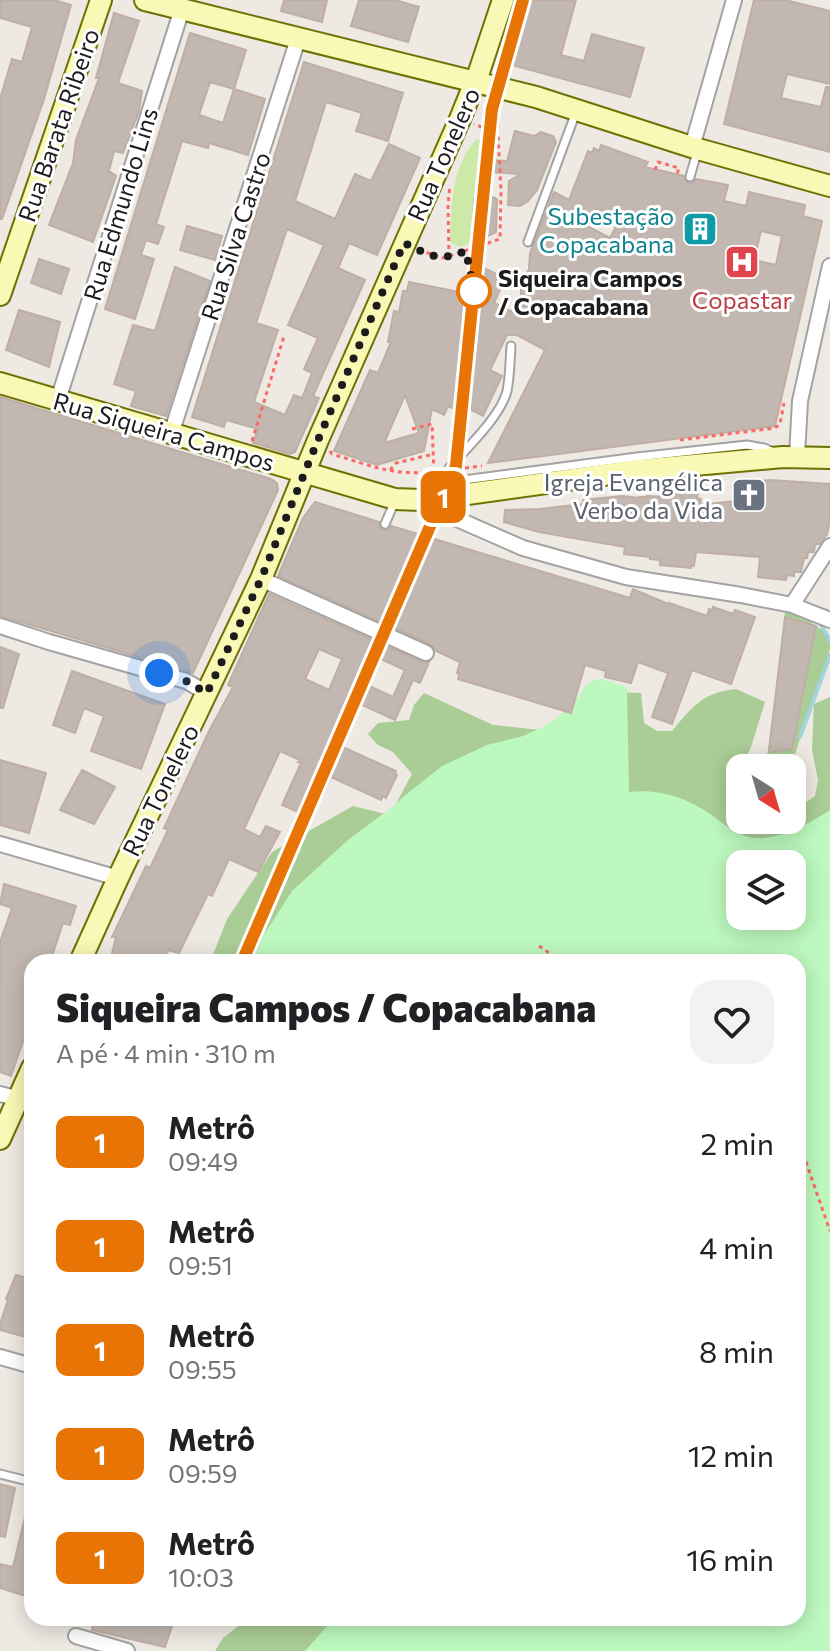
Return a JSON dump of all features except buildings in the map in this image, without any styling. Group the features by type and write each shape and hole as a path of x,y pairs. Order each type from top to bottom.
{"main road":[{"name":"Rua Barata Ribeiro","path":"0,295 101,0"},
{"path":"145,0 576,109 695,148 830,186"},
{"name":"Rua Tonelero","path":"84,954 261,579 318,440 475,82 503,0"},
{"name":"Rua Siqueira Campos","path":"0,383 395,499 421,500 448,490 639,470 790,457 830,458"},
{"path":"0,1139 17,1098"}],"street":[{"path":"695,148 734,0"},
{"name":"Rua Edmundo Lins","path":"58,400 182,9"},
{"name":"Rua Silva Castro","path":"171,434 298,39"},
{"path":"790,457 830,266"},
{"path":"448,490 448,510 457,519 523,548 626,577 792,605 830,620"},
{"path":"792,605 830,546"},
{"path":"261,579 426,653"},
{"path":"0,626 186,681 207,693"},
{"path":"0,844 118,878"},
{"path":"0,1357 24,1364"},
{"path":"76,1636 127,1651"}],"lane":[{"path":"528,242 576,109"},
{"path":"690,177 695,148"},
{"path":"448,490 449,470 478,438 504,400 511,346"},
{"path":"385,524 395,499"},
{"path":"0,1474 24,1480"}],"path":[{"path":"404,243 438,258 500,239 497,108"},
{"path":"470,123 498,134"},
{"path":"472,135 478,126"},
{"path":"655,170 658,162 679,168 677,174"},
{"path":"449,257 449,187 454,173"},
{"path":"484,238 484,245"},
{"path":"247,456 284,336"},
{"path":"668,442 775,428 780,424 784,403"},
{"path":"412,429 432,424 434,472"},
{"path":"318,440 331,446 332,454 389,471 414,474 482,466"},
{"path":"389,471 394,464 409,458 434,454"},
{"path":"539,946 550,954"},
{"path":"806,1162 830,1231"}],"green space":[{"path":"476,140 486,145 485,193 474,199 473,232 469,244 459,247 450,242 454,188 462,163"},
{"path":"786,604 830,636 830,649 795,754 767,754"},
{"path":"602,679 627,687 629,792 675,796 696,805 726,826 726,834 755,838 806,834 806,824 830,810 830,1651 305,1651 327,1626 806,1626 806,954 256,954 292,891 348,840 442,766 487,745 541,728 577,699 593,680"},
{"path":"736,689 765,702 748,754 726,754 726,834 806,834 806,802 815,796 818,780 812,750 814,704 830,697 830,1651 215,1651 223,1638 238,1626 806,1626 806,954 213,954 227,919 272,852 353,806 390,815 412,774 393,752 378,745 368,734 378,723 409,720 414,705 424,693 493,725 540,730 610,692 641,693 644,723 657,731 672,731 707,697"}],"waterway":[{"path":"820,619 830,641"},
{"path":"800,737 830,655"}],"metro line":[{"name":"1","path":"245,954 456,466 492,109 523,0"}],"place":[{"name":"Subestação Copacabana","path":"700,229"},
{"name":"Copastar","path":"742,262"},
{"name":"Siqueira Campos / Copacabana","path":"474,291"},
{"name":"Igreja Evangélica Verbo da Vida","path":"749,495"}],"route":[{"path":"159,673 186,681 207,693 261,579 404,243 438,258 466,251 474,291"}]}
